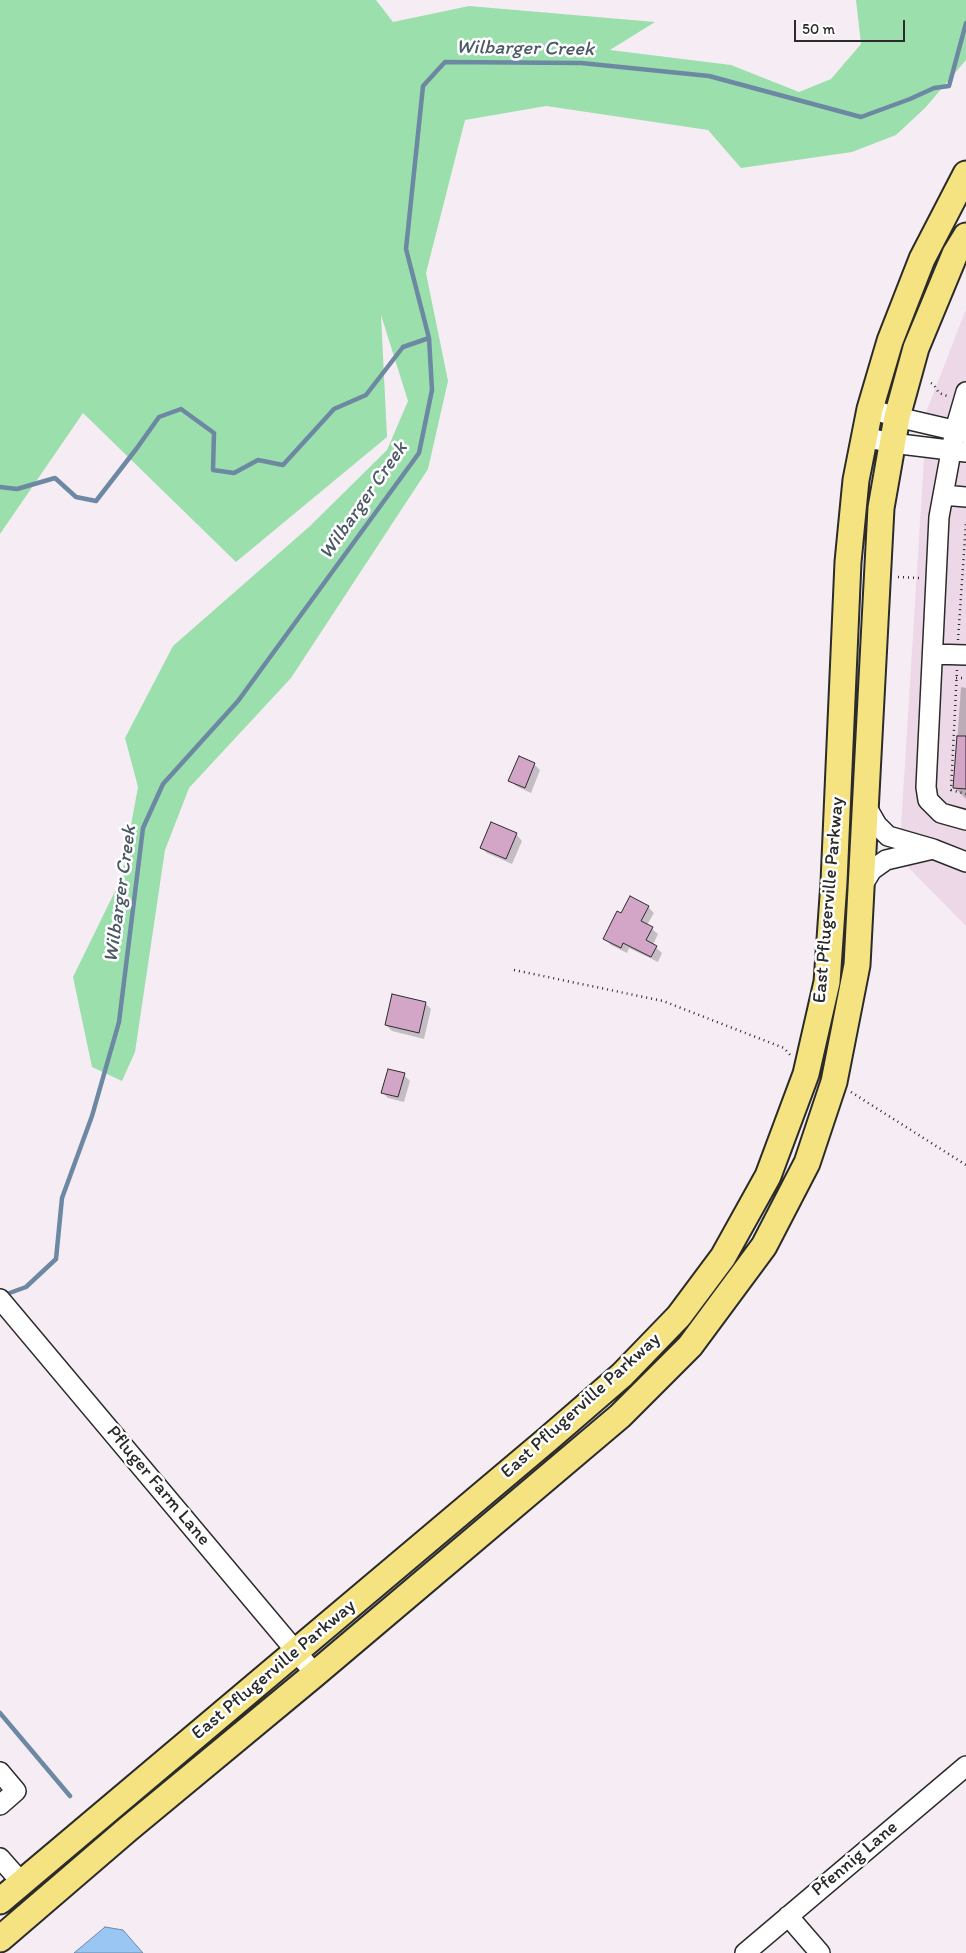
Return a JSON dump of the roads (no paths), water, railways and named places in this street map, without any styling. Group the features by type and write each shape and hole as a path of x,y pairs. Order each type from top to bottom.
{"main road":[{"name":"East Pflugerville Parkway","path":"0,1901 607,1387 679,1316 723,1257 768,1176 806,1074 827,982 834,882 848,562 856,480 870,409 890,341 922,259 966,174"},
{"name":"East Pflugerville Parkway","path":"0,1940 128,1829 316,1674 620,1416 690,1346 764,1246 807,1163 834,1082 857,965 881,508 897,417 916,348 956,254 966,236"}],"street":[{"path":"958,395 961,432 959,451 943,495 939,517 926,786 928,800 941,813 966,820"},
{"path":"870,409 961,432"},
{"path":"864,437 892,443 959,451"},
{"path":"943,495 966,497"},
{"path":"932,654 962,649"},
{"path":"866,806 876,825 888,836 933,849 966,862"},
{"path":"862,886 872,870 886,860 933,849"},
{"path":"806,1074 834,1082"},
{"name":"Pfluger Farm Lane","path":"0,1299 316,1674"},
{"name":"Pfennig Lane","path":"745,1953 966,1766"},
{"path":"0,1772 16,1791 0,1805"},
{"path":"0,1858 22,1883"},
{"path":"788,1916 820,1953"}],"water":[{"path":"105,1927 123,1930 143,1953 74,1953"}],"waterway":[{"name":"Wilbarger Creek","path":"4,1295 26,1287 56,1259 62,1198 92,1116 119,1022 143,828 163,784 238,701 419,453 432,390 429,338 406,249 423,86 445,62 581,63 709,76 861,117 934,88 949,86 966,23"},
{"path":"0,487 17,489 55,478 76,497 96,501 159,417 181,409 214,433 213,470 234,473 258,460 283,465 334,409 366,395 403,347 429,338"},
{"path":"0,1713 70,1796"}]}
